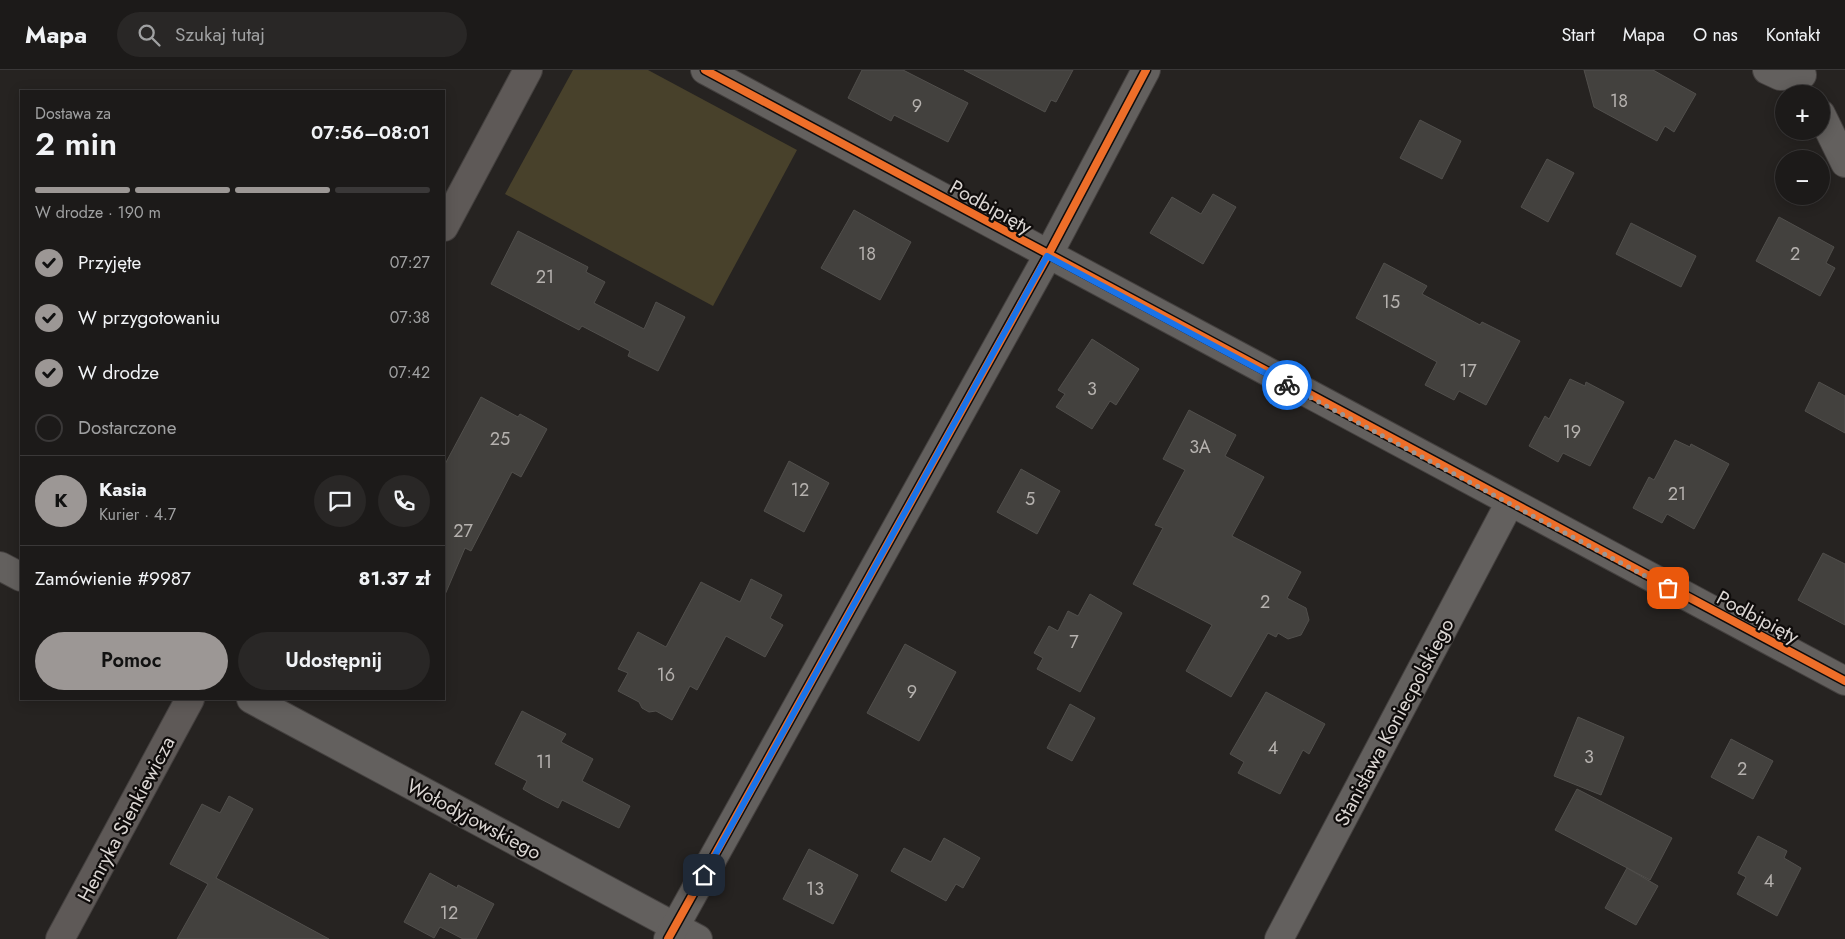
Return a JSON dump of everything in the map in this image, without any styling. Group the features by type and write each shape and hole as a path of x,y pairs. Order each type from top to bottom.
{"street":[{"path":"445,225 528,70"},
{"name":"Podbipięty","path":"705,70 1509,504 1845,680"},
{"path":"680,935 1146,70"},
{"path":"1767,70 1780,76 1804,80"},
{"path":"1830,132 1845,163"},
{"name":"Stanisława Koniecpolskiego","path":"1279,939 1509,504"},
{"path":"0,566 20,576"},
{"name":"Henryka Sienkiewicza","path":"60,939 189,700"},
{"name":"Wołodyjowskiego","path":"253,700 680,935"}],"shaded area":[{"path":"573,70 648,70 797,150 713,306 505,194"}],"building":[{"path":"862,70 903,70 968,103 948,142 894,115 891,121 848,98"},
{"path":"964,70 1073,70 1056,102 1051,100 1045,112"},
{"path":"1584,70 1653,70 1696,94 1674,132 1665,126 1657,141 1594,107"},
{"path":"1420,120 1461,141 1442,179 1400,158"},
{"path":"1547,159 1574,173 1548,222 1521,207"},
{"path":"1213,194 1236,207 1203,264 1150,233 1172,197 1201,214"},
{"path":"854,210 911,242 880,300 821,268"},
{"path":"1779,217 1834,247 1826,263 1835,268 1820,296 1756,261"},
{"path":"1631,223 1696,256 1681,287 1616,254"},
{"path":"518,231 588,267 586,272 605,282 594,303 644,329 656,302 685,317 658,371 628,356 630,351 582,326 579,330 491,284"},
{"path":"1384,263 1427,286 1422,294 1480,325 1482,322 1520,341 1486,405 1459,391 1454,400 1425,385 1437,362 1356,318"},
{"path":"1092,339 1139,369 1116,405 1110,401 1092,429 1056,407 1065,394 1058,390"},
{"path":"1570,379 1585,386 1586,382 1624,402 1590,466 1563,453 1558,462 1529,446 1545,416 1549,419"},
{"path":"1819,382 1845,396 1845,433 1805,411"},
{"path":"481,397 518,417 520,414 547,429 521,477 512,472 471,551 465,548 445,595 445,464"},
{"path":"1189,410 1236,435 1225,456 1264,477 1232,536 1301,572 1287,598 1306,608 1309,620 1301,635 1288,639 1278,633 1276,637 1268,633 1231,697 1186,671 1212,625 1133,584 1163,528 1155,525 1185,470 1163,459"},
{"path":"1675,440 1690,447 1691,444 1729,464 1694,529 1667,514 1662,523 1633,508 1649,477 1654,480"},
{"path":"789,461 829,483 804,532 764,511"},
{"path":"1021,469 1060,491 1037,534 997,512"},
{"path":"1823,553 1845,564 1845,625 1798,600"},
{"path":"751,579 782,595 770,618 783,625 765,657 726,636 697,690 690,686 672,720 656,711 649,712 642,708 639,702 618,691 628,673 618,669 638,632 666,647 701,582 740,602"},
{"path":"1090,594 1122,613 1080,692 1037,669 1043,658 1034,653 1049,626 1058,631 1068,611 1078,616"},
{"path":"905,644 956,672 919,741 867,713"},
{"path":"1266,692 1325,724 1309,754 1303,750 1280,794 1238,773 1244,762 1230,754"},
{"path":"1070,704 1095,718 1072,761 1047,748"},
{"path":"522,711 566,734 561,742 593,759 582,781 630,806 619,828 562,800 558,808 523,789 527,781 495,764"},
{"path":"1578,717 1624,737 1601,795 1554,776"},
{"path":"1731,739 1773,761 1753,799 1711,777"},
{"path":"1577,789 1672,838 1650,880 1555,830"},
{"path":"229,796 253,809 216,878 329,939 177,939 208,884 170,864 202,804 220,813"},
{"path":"1758,836 1787,851 1784,858 1801,868 1777,916 1737,894 1746,877 1738,873"},
{"path":"944,838 980,858 963,888 956,884 946,901 891,871 904,848 931,862"},
{"path":"809,849 858,875 833,924 783,899"},
{"path":"1627,868 1658,886 1636,925 1605,908"},
{"path":"430,873 457,888 458,885 494,904 476,939 463,939 440,927 434,938 404,922"}],"cycle path":[{"path":"705,70 1559,530 1845,681"},
{"path":"668,939 1047,257 1146,70"}],"way so far":[{"path":"1287,385 1668,588"}],"route":[{"path":"704,875 1047,256 1287,385"}]}
